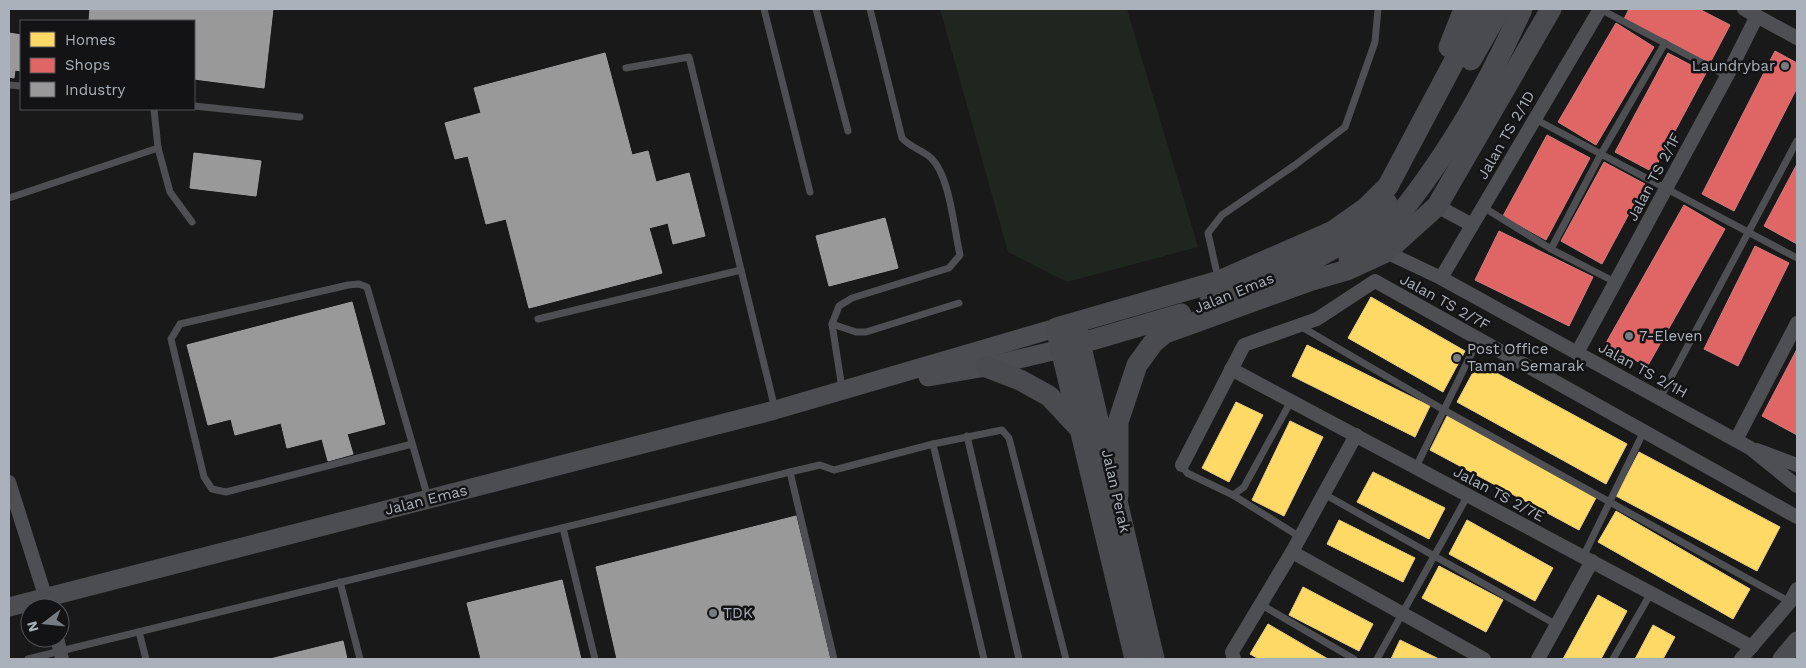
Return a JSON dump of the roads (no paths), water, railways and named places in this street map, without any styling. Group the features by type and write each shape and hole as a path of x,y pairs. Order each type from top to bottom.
{"main road":[{"path":"1367,207 1417,120 1464,9"},
{"name":"Jalan Emas","path":"66,598 428,500 775,410 1219,281 1332,231 1367,207 1388,186 1482,9"},
{"name":"Jalan Emas","path":"843,391 986,367 1175,317 1317,259 1342,245 1372,221 1395,194 1500,9"},
{"path":"1309,281 1358,253 1382,235 1405,209 1449,147 1490,77 1522,9"},
{"path":"1118,496 1118,422 1137,366 1152,343 1165,333 1309,281 1347,270 1386,252 1437,206 1551,9"},
{"name":"Jalan Perak","path":"1066,325 1118,496 1154,659"},
{"name":"Jalan Perak","path":"1071,346 1080,429 1135,659"},
{"path":"986,367 1020,380 1049,396 1080,429"},
{"path":"1782,659 1797,641"}],"street":[{"name":"Jalan TS 2/1D","path":"1441,278 1600,9"},
{"path":"1744,9 1797,38"},
{"name":"Jalan TS 2/1F","path":"1577,353 1727,76 1757,16"},
{"path":"1437,206 1472,225"},
{"name":"Jalan TS 2/1H","path":"1386,252 1441,278 1736,440 1750,448 1791,482"},
{"name":"Jalan TS 2/7F","path":"1182,465 1244,345 1317,318 1375,281 1797,517"},
{"path":"1736,440 1797,323"},
{"name":"Jalan TS 2/7E","path":"1231,369 1752,647"},
{"path":"1234,659 1232,652 1292,552 1356,435"},
{"path":"1750,448 1796,464 1791,482"},
{"path":"9,482 46,598"},
{"path":"1292,552 1484,659"},
{"path":"1538,659 1556,626 1587,559"},
{"path":"1742,659 1790,602 1797,589"}],"lane":[{"path":"764,9 810,192"},
{"path":"816,9 848,131"},
{"path":"843,391 832,324 839,306 852,298 949,268 960,255 942,172 930,157 907,144 902,138 870,9"},
{"path":"1219,281 1208,232 1222,215 1295,166 1345,127 1375,42 1378,9"},
{"path":"1600,9 1727,76"},
{"path":"1551,249 1601,154 1665,43"},
{"path":"626,68 689,57 775,410"},
{"path":"195,106 300,117"},
{"path":"154,110 158,148 170,192 192,222"},
{"path":"1535,119 1797,258"},
{"path":"1660,398 1797,141"},
{"path":"9,198 158,148"},
{"path":"1483,207 1551,249 1616,282"},
{"path":"538,319 741,270"},
{"path":"412,444 226,492 212,489 204,477 171,339 174,331 180,324 348,285 359,284 367,287 412,444 428,500"},
{"path":"832,324 856,332 866,332 959,303"},
{"path":"1298,326 1444,410 1790,602"},
{"path":"1416,468 1478,340"},
{"path":"1233,495 1244,487 1291,401"},
{"path":"28,659 790,472 820,465 834,470 933,444 1002,430 1009,438 1066,659"},
{"path":"1587,559 1610,502 1644,433"},
{"path":"967,436 1019,659"},
{"path":"933,444 984,659"},
{"path":"1182,465 1187,473 1233,495 1300,537"},
{"path":"790,472 834,659"},
{"path":"1324,494 1556,626"},
{"path":"1377,659 1468,495"},
{"path":"563,528 595,659"},
{"path":"340,582 360,659"},
{"path":"1613,659 1651,593"},
{"path":"1260,604 1354,659"},
{"path":"139,632 146,659"}],"place":[{"name":"Laundrybar","path":"1785,66"},
{"name":"7-Eleven","path":"1629,336"},
{"name":"Post Office Taman Semarak","path":"1457,358"},
{"name":"TDK","path":"713,613"}]}
